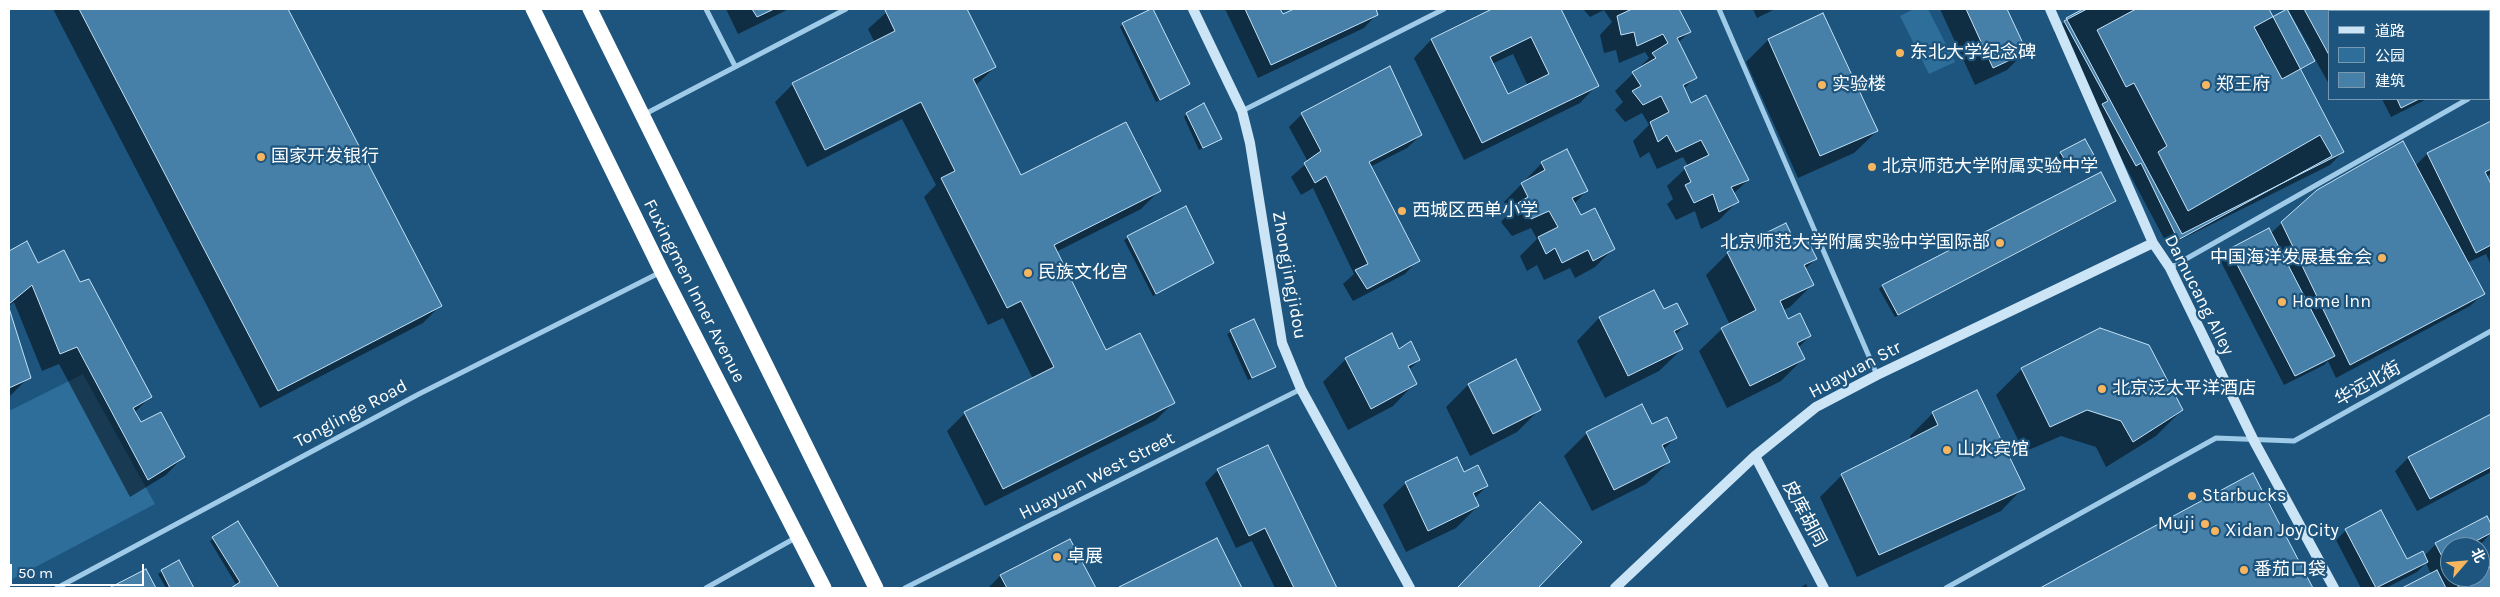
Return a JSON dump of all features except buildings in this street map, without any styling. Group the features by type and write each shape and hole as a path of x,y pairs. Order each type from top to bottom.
{"highway":[{"name":"Fuxingmen Inner Avenue","path":"533,9 662,272 824,588"},
{"name":"Fuxingmen Inner Avenue","path":"590,9 876,588"}],"street":[{"path":"706,9 735,66"},
{"path":"643,115 846,9"},
{"name":"Zhongjingjidou","path":"1193,9 1242,111 1250,143 1282,343 1301,389 1410,588"},
{"path":"1242,111 1444,9"},
{"path":"1719,9 1877,375"},
{"name":"Damucang Alley","path":"2050,9 2153,243 2170,268 2254,441 2334,588"},
{"path":"2170,268 2466,100"},
{"name":"Huayuan Str","path":"1615,588 1755,456 1816,407 1877,375 2153,243"},
{"name":"Tonglinge Road","path":"57,588 411,398 662,272"},
{"name":"华远北街","path":"1946,588 2216,438 2254,441 2294,441 2491,331"},
{"name":"Huayuan West Street","path":"905,588 1301,389"},
{"name":"皮库胡同","path":"1755,456 1824,588"},
{"path":"706,588 798,537"}],"green space":[{"path":"1914,9 1928,9 1955,62 1929,74 1900,16"},
{"path":"83,374 155,504 9,581 9,411"}],"place":[{"name":"东北大学纪念碑","path":"1900,53"},
{"name":"实验楼","path":"1822,85"},
{"name":"郑王府","path":"2206,85"},
{"name":"国家开发银行","path":"261,157"},
{"name":"北京师范大学附属实验中学","path":"1872,167"},
{"name":"西城区西单小学","path":"1402,211"},
{"name":"北京师范大学附属实验中学国际部","path":"2000,243"},
{"name":"中国海洋发展基金会","path":"2382,258"},
{"name":"民族文化宫","path":"1028,273"},
{"name":"Home Inn","path":"2282,302"},
{"name":"北京泛太平洋酒店","path":"2102,389"},
{"name":"山水宾馆","path":"1947,450"},
{"name":"Starbucks","path":"2192,496"},
{"name":"Muji","path":"2205,524"},
{"name":"Xidan Joy City","path":"2215,531"},
{"name":"卓展","path":"1057,557"},
{"name":"番茄口袋","path":"2244,570"}]}
